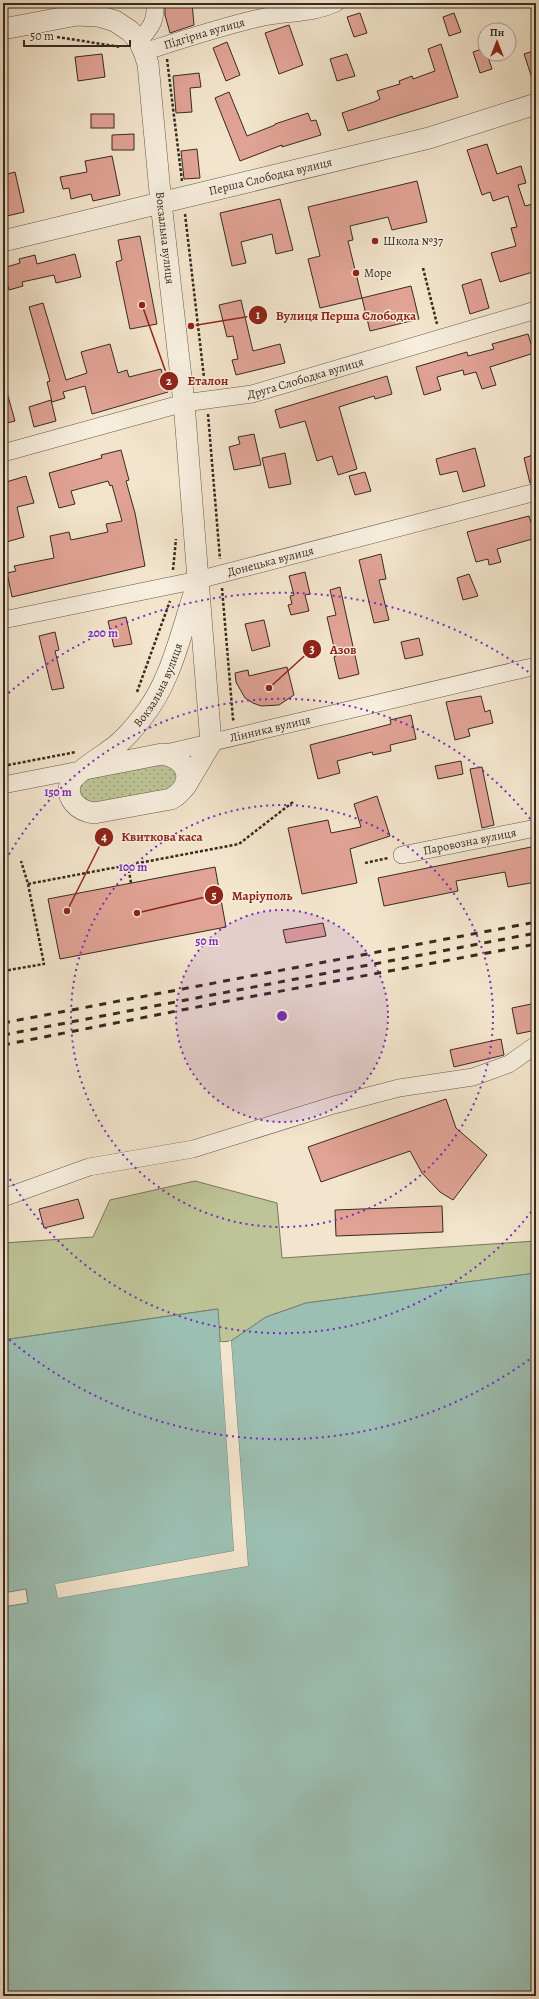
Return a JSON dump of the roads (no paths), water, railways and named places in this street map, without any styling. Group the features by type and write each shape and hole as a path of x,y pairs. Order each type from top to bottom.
{"street":[{"path":"137,47 152,26 155,14 155,3"},
{"name":"Підгірна вулиця","path":"137,47 166,45 222,27 266,17 309,12 336,3"},
{"path":"3,29 77,15 98,16 120,24 130,31 137,47"},
{"name":"Вокзальна вулиця","path":"137,47 148,64 161,203 184,403 211,743"},
{"name":"Перша Слободка вулиця","path":"3,241 429,138 536,104"},
{"name":"Друга Слободка вулиця","path":"3,453 184,403 252,394 536,310"},
{"name":"Донецька вулиця","path":"3,620 198,580 536,492"},
{"name":"Вокзальна вулиця","path":"74,772 119,743 141,719 154,701 164,682 198,580"},
{"name":"Лінника вулиця","path":"3,785 162,754 536,666"},
{"path":"74,772 72,801 78,808 85,812 94,813 171,798 179,794 185,786 211,743"},
{"path":"162,754 172,756 180,760 185,768 187,777 185,786"},
{"name":"Паровозна вулиця","path":"402,855 536,828"},
{"path":"3,1198 89,1167 194,1149 334,1106 399,1088 473,1077 508,1064 536,1045"}],"water":[{"path":"536,1273 536,1996 3,1996 3,1607 28,1603 26,1589 3,1593 3,1340 218,1309 234,1551 55,1584 58,1598 248,1566 231,1341 266,1317 306,1303"}],"railway":[{"path":"3,1023 536,922"},
{"path":"3,1035 536,933"},
{"path":"3,1045 238,999 536,944"}],"place":[{"name":"Школа №37","path":"375,241"},
{"name":"Море","path":"356,273"},
{"name":"Еталон","path":"142,305"},
{"name":"Вулиця Перша Слободка","path":"191,326"},
{"name":"Азов","path":"269,688"},
{"name":"Квиткова каса","path":"67,911"},
{"name":"Маріуполь","path":"137,913"}]}
